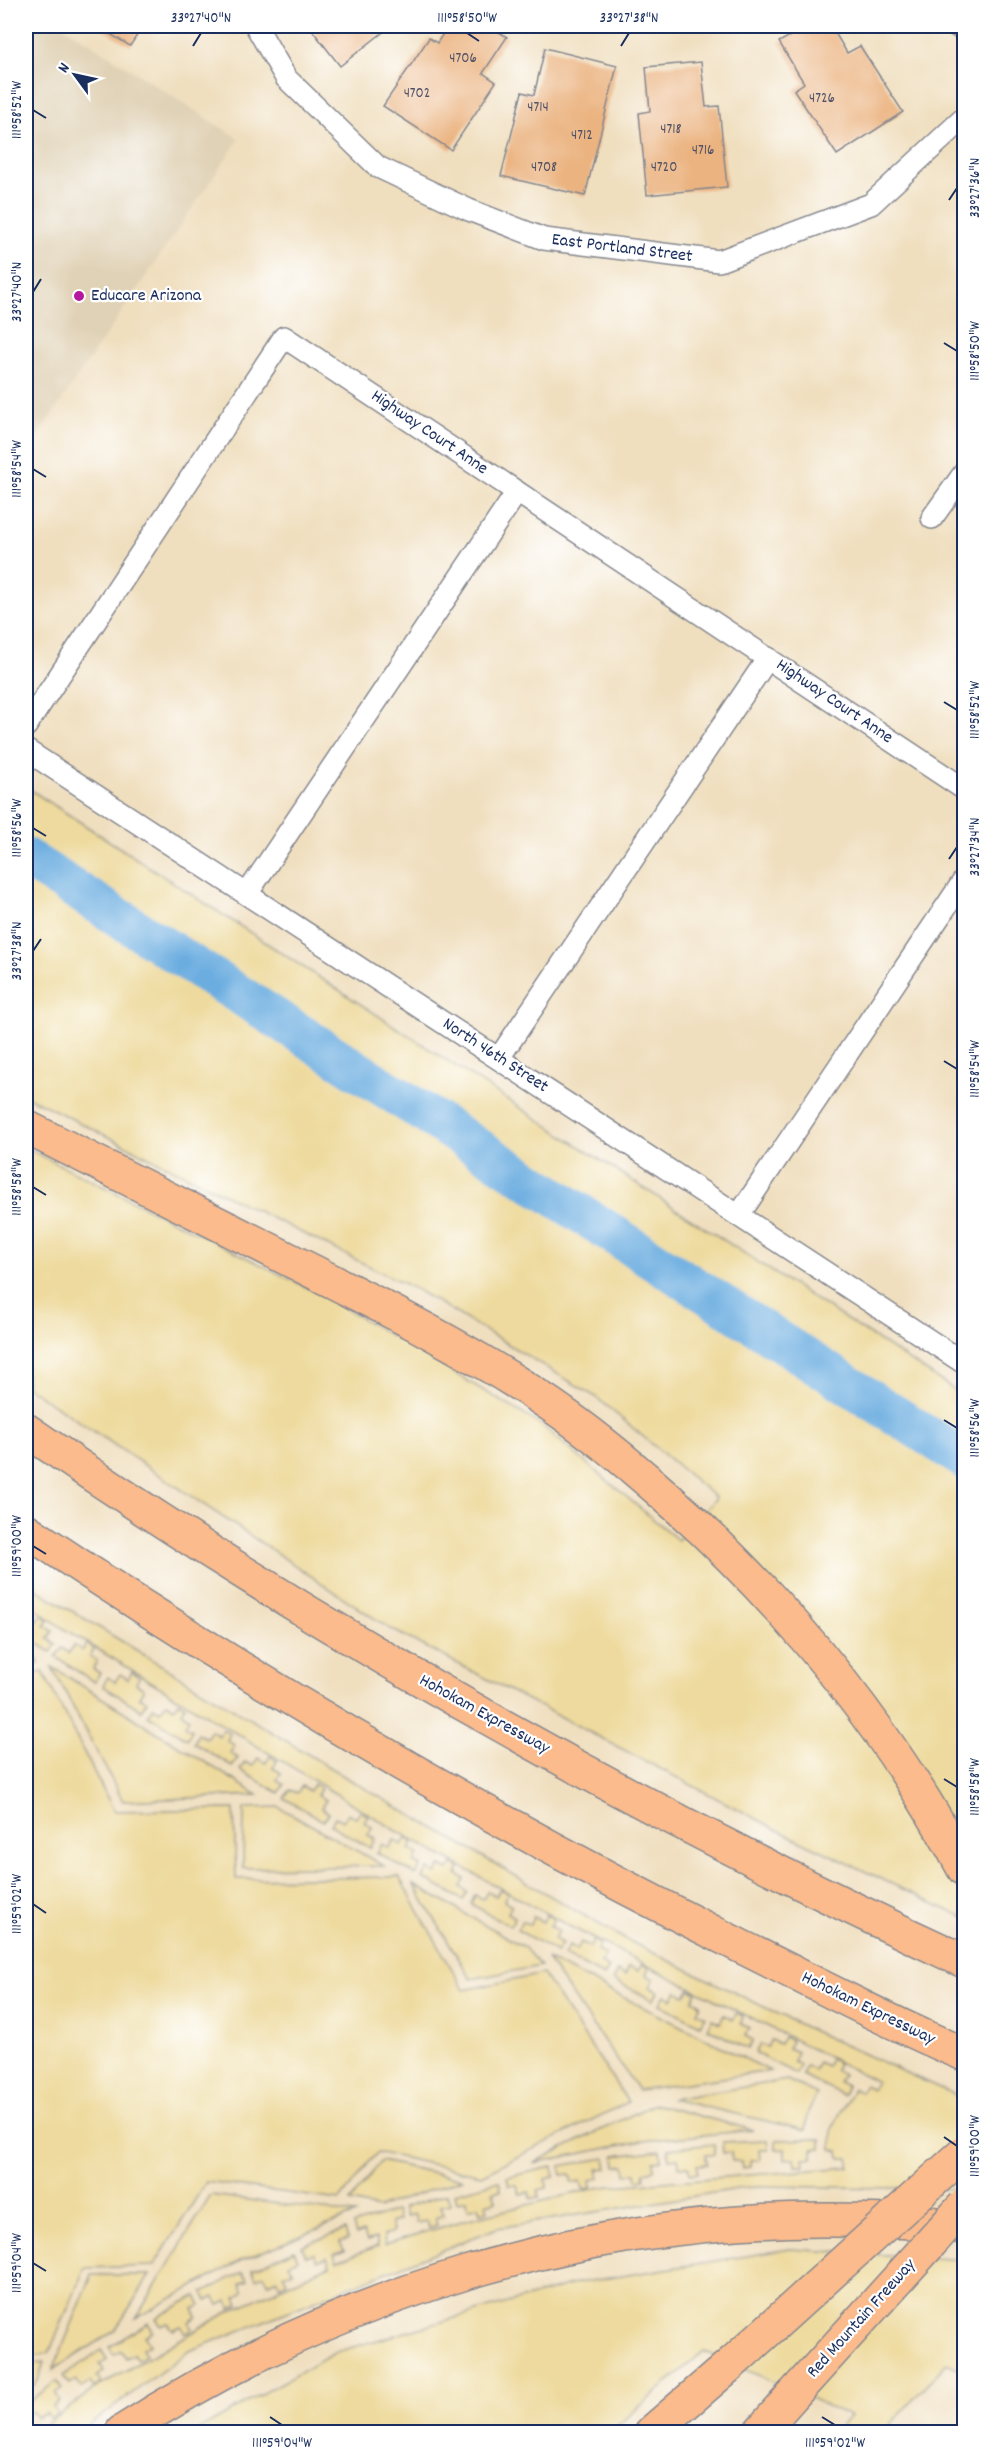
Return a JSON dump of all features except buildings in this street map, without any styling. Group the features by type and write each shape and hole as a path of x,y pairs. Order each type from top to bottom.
{"highway":[{"path":"26,1127 336,1283 474,1356 554,1407 594,1437 693,1521 743,1568 830,1667 875,1725 913,1781 964,1869"},
{"name":"Hohokam Expressway","path":"26,1430 280,1596 520,1737 769,1869 964,1961"},
{"name":"Hohokam Expressway","path":"26,1530 293,1699 436,1785 685,1918 964,2054"},
{"path":"652,2433 964,2152"},
{"name":"Red Mountain Freeway","path":"760,2433 964,2206"},
{"path":"122,2433 225,2370 294,2337 360,2308 505,2260 568,2245 718,2223 860,2220 927,2222 964,2227"}],"lane":[{"name":"East Portland Street","path":"256,26 286,78 378,167 469,210 544,239 719,261 871,204 964,118"},
{"name":"Highway Court Anne","path":"26,726 284,337 964,789"},
{"path":"932,518 964,473"},
{"path":"247,894 517,492"},
{"path":"499,1058 768,658"},
{"name":"North 46th Street","path":"26,750 964,1363"},
{"path":"739,1215 964,880"}],"shaded area":[{"name":"Educare Arizona","path":"26,26 63,26 239,139 26,453"}],"sand":[{"path":"26,787 964,1396 964,1918 778,1830 389,1628 26,1386 26,1148 326,1297 540,1424 678,1540 716,1498 596,1397 419,1291 26,1096"},
{"path":"26,1583 347,1778 621,1937 811,2030 964,2099 964,2189 756,2186 497,2228 189,2351 80,2432 36,2432 97,2387 228,2312 330,2265 327,2257 317,2261 314,2253 306,2256 302,2246 345,2230 348,2239 340,2242 344,2250 334,2254 337,2261 378,2246 376,2238 367,2241 364,2232 356,2235 353,2225 396,2211 399,2220 391,2223 393,2232 384,2235 385,2244 469,2219 601,2187 849,2167 849,2158 840,2158 839,2151 832,2149 832,2129 853,2089 861,2092 864,2085 872,2089 876,2081 569,1926 397,1831 66,1630 26,1602"},
{"path":"42,1615 49,1620 45,1626 53,1631 48,1639 56,1644 51,1652 26,1636 26,1623 30,1616 38,1621"},
{"path":"87,1644 94,1649 90,1656 97,1661 93,1669 100,1673 94,1682 56,1657 62,1648 69,1653 74,1645 82,1651"},
{"path":"26,1648 35,1655 39,1664 26,1666"},
{"path":"52,1667 258,1795 123,1801"},
{"path":"43,1672 114,1811 234,1809 236,1879 399,1877 464,1990 543,1974 628,2102 481,2175 377,2152 340,2200 206,2182 154,2266 85,2268 49,2353 26,2357 26,1675"},
{"path":"132,1672 139,1677 136,1684 144,1689 139,1697 147,1701 141,1710 103,1686 108,1677 115,1682 120,1674 128,1679"},
{"path":"178,1702 185,1706 181,1712 189,1718 185,1726 192,1730 187,1739 148,1715 153,1707 160,1711 166,1703 174,1708"},
{"path":"223,1729 230,1734 227,1740 235,1746 230,1753 238,1758 232,1766 194,1743 198,1734 206,1738 211,1731 219,1736"},
{"path":"270,1756 277,1761 273,1768 281,1773 277,1780 284,1785 279,1793 240,1770 245,1762 253,1766 258,1758 266,1763"},
{"path":"314,1784 321,1789 317,1795 326,1800 321,1808 329,1813 323,1821 284,1798 290,1790 297,1793 302,1786 310,1791"},
{"path":"279,1807 384,1866 243,1868 244,1808"},
{"path":"360,1811 368,1816 364,1822 372,1827 368,1835 375,1839 370,1848 331,1825 335,1817 343,1821 348,1813 356,1818"},
{"path":"406,1838 413,1842 410,1849 418,1854 414,1862 421,1866 416,1875 377,1853 382,1844 389,1848 394,1840 402,1845"},
{"path":"453,1864 460,1868 457,1875 465,1879 461,1887 468,1892 463,1900 423,1878 428,1869 436,1874 441,1866 449,1870"},
{"path":"414,1885 524,1947 540,1966 471,1979"},
{"path":"500,1889 507,1893 504,1901 512,1905 508,1913 515,1917 510,1926 471,1904 475,1895 483,1899 487,1891 496,1896"},
{"path":"546,1915 554,1919 550,1926 559,1931 554,1939 562,1943 557,1952 517,1930 522,1921 530,1925 533,1917 543,1922"},
{"path":"594,1940 601,1944 597,1951 606,1955 601,1963 609,1968 604,1976 564,1955 569,1946 577,1950 581,1942 590,1947"},
{"path":"547,1959 770,2071 638,2090"},
{"path":"642,1964 649,1968 646,1975 654,1979 650,1987 658,1992 653,2000 613,1980 617,1971 625,1975 629,1967 638,1971"},
{"path":"689,1989 697,1992 693,2000 701,2004 697,2012 705,2016 700,2025 660,2004 665,1995 672,1999 677,1991 685,1995"},
{"path":"736,2013 743,2016 741,2024 749,2028 745,2036 753,2040 748,2049 707,2028 712,2019 720,2023 724,2015 733,2020"},
{"path":"784,2037 791,2041 788,2048 797,2052 793,2061 800,2064 796,2074 755,2053 760,2044 767,2047 771,2040 780,2044"},
{"path":"830,2059 838,2063 835,2070 843,2074 839,2082 847,2086 843,2095 802,2075 806,2066 814,2070 818,2062 827,2066"},
{"path":"787,2080 817,2094 808,2112 806,2130 671,2099"},
{"path":"654,2104 753,2130 642,2141 533,2163"},
{"path":"821,2139 821,2148 813,2149 813,2158 803,2158 804,2166 795,2166 794,2158 785,2159 785,2149 776,2150 776,2140"},
{"path":"767,2140 768,2150 759,2150 760,2160 750,2160 750,2167 742,2168 741,2161 732,2161 731,2152 723,2153 722,2142"},
{"path":"714,2144 715,2155 706,2155 707,2164 697,2165 698,2173 690,2174 688,2166 679,2167 678,2158 669,2159 668,2149"},
{"path":"660,2150 661,2160 653,2161 654,2170 644,2172 645,2179 637,2180 636,2173 626,2174 625,2165 616,2166 615,2156"},
{"path":"605,2158 607,2168 598,2169 600,2178 590,2180 591,2188 583,2189 581,2181 572,2183 570,2174 562,2175 560,2166"},
{"path":"381,2161 462,2179 378,2208 350,2202"},
{"path":"552,2167 554,2177 546,2179 547,2188 538,2190 539,2197 531,2199 529,2192 520,2194 517,2185 509,2186 507,2177"},
{"path":"499,2181 501,2190 493,2192 496,2201 486,2204 488,2211 480,2213 478,2206 468,2209 466,2200 457,2202 455,2193"},
{"path":"447,2194 450,2204 441,2206 444,2215 435,2218 437,2225 429,2228 426,2221 417,2223 414,2214 406,2217 403,2208"},
{"path":"211,2195 355,2214 242,2260 136,2318"},
{"path":"790,2249 964,2260 964,2371 947,2363 883,2432 835,2432 850,2416 704,2351 610,2432 195,2432 336,2352 578,2283"},
{"path":"294,2250 298,2259 289,2263 293,2271 284,2275 287,2282 280,2286 277,2279 268,2283 264,2275 256,2278 252,2269"},
{"path":"243,2272 248,2280 240,2284 244,2292 236,2297 239,2304 231,2308 228,2301 219,2305 215,2297 207,2301 203,2292"},
{"path":"92,2275 150,2275 115,2331 53,2370"},
{"path":"196,2296 201,2305 193,2309 197,2317 189,2322 192,2329 185,2333 181,2326 173,2330 168,2323 161,2326 156,2318"},
{"path":"148,2323 153,2331 145,2336 150,2344 142,2348 146,2355 138,2360 134,2354 126,2358 121,2350 114,2355 109,2347"},
{"path":"101,2350 107,2359 100,2364 104,2371 97,2377 101,2383 94,2388 90,2382 82,2388 76,2380 69,2384 63,2376"},
{"path":"44,2362 38,2381 26,2391 26,2365"},
{"path":"57,2381 62,2389 55,2394 60,2401 53,2407 57,2414 50,2419 46,2413 38,2418 32,2411 26,2416 26,2404"}],"waterway":[{"path":"26,858 964,1459"}],"place":[{"name":"Educare Arizona","path":"79,296"}]}
